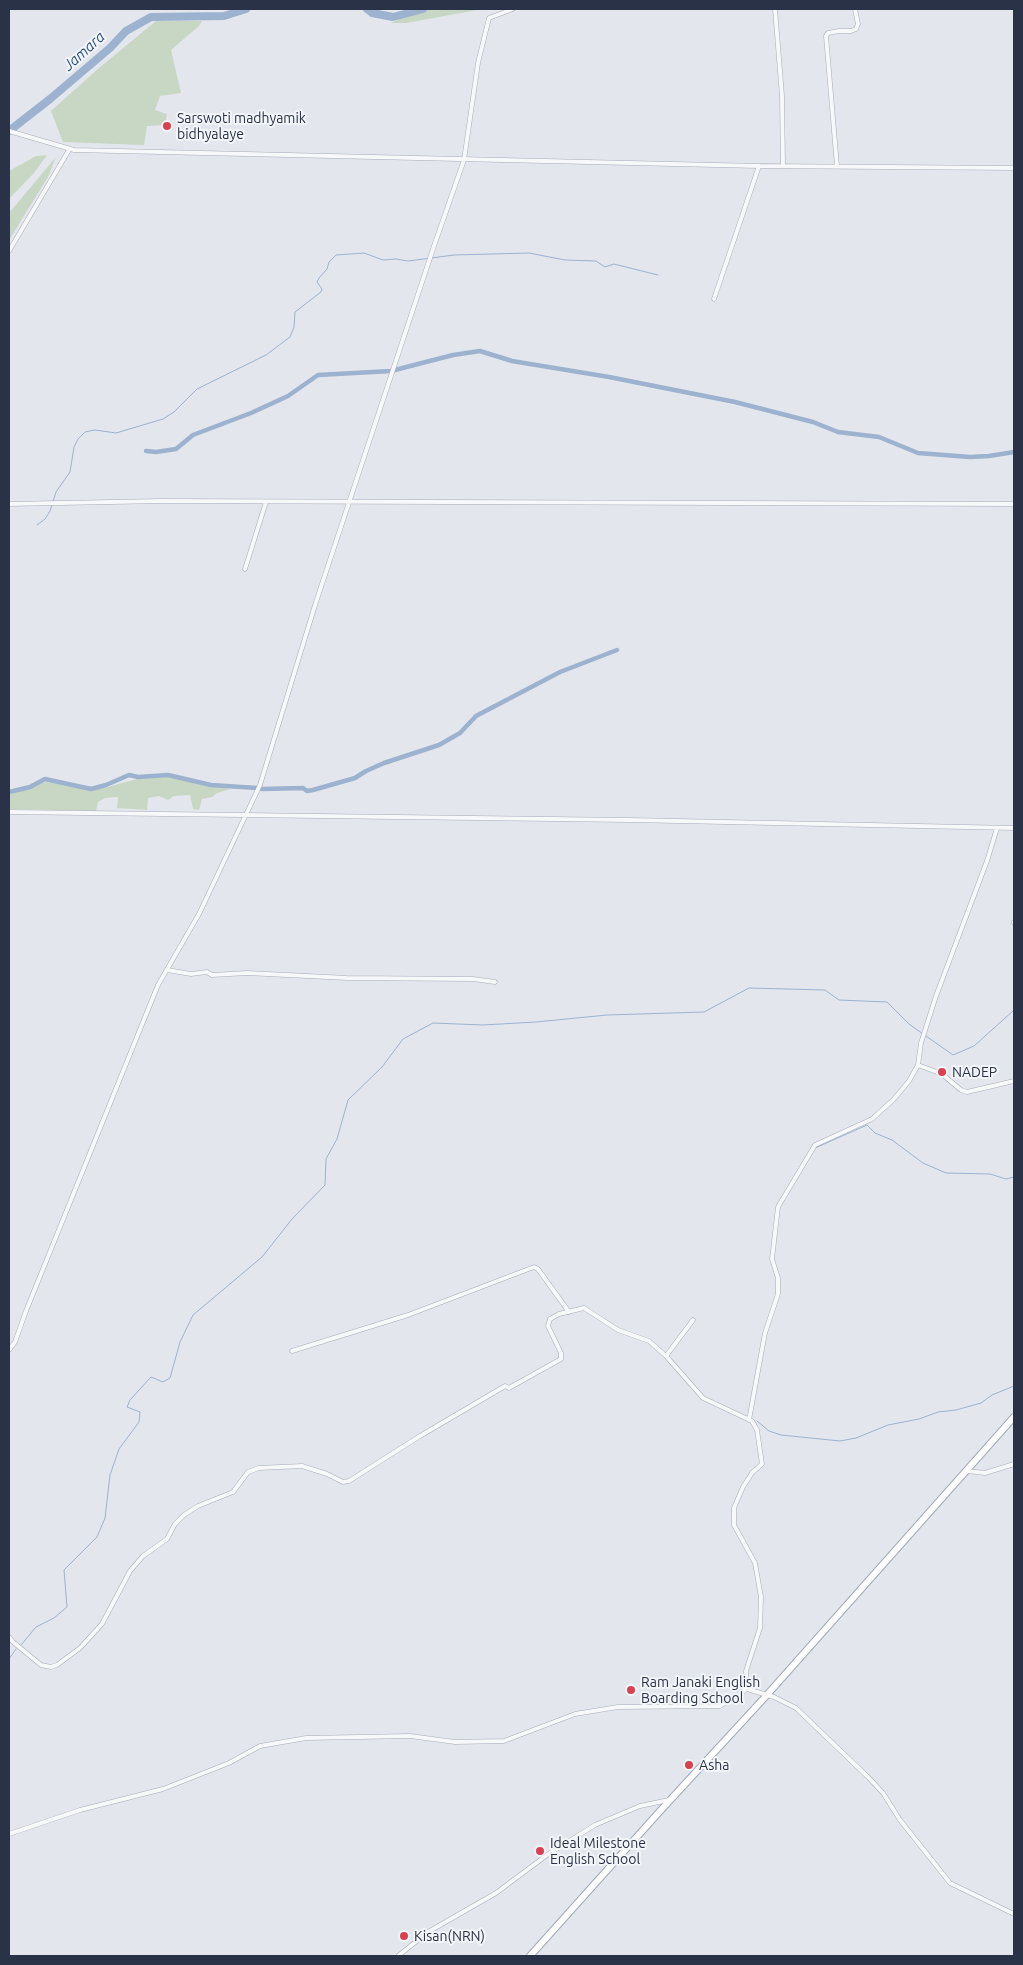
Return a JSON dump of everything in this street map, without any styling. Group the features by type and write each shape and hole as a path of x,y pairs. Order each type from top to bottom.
{"main road":[{"path":"530,1956 766,1696 1014,1417"}],"street":[{"path":"9,1350 15,1342 158,985 199,914 260,784 316,602 350,503 400,344 464,160 478,62 489,18 513,9"},
{"path":"775,9 782,96 783,166"},
{"path":"837,166 826,36 828,33 856,29 858,24 856,9"},
{"path":"9,131 69,150 759,166 1014,168"},
{"path":"9,251 69,150"},
{"path":"714,299 759,166"},
{"path":"9,504 162,501 1014,504"},
{"path":"245,570 266,502"},
{"path":"9,812 629,820 1014,828"},
{"path":"750,1420 765,1333 778,1294 778,1278 772,1259 778,1207 815,1145 872,1119 894,1099 909,1081 918,1065 921,1043 936,996 987,861 997,828"},
{"path":"167,970 191,974 207,972 212,975 246,973 346,978 472,979 495,982"},
{"path":"918,1065 942,1074 961,1090 967,1092 1014,1081"},
{"path":"292,1351 408,1315 534,1267 538,1269 569,1312"},
{"path":"9,1636 13,1642 41,1665 51,1667 57,1665 80,1648 102,1624 130,1571 143,1556 167,1538 175,1524 184,1515 198,1506 233,1492 248,1472 259,1468 302,1466 344,1482 349,1481 408,1443 504,1386 510,1388 561,1359 561,1353 548,1326 550,1319 584,1308 618,1330 649,1341 666,1356 703,1398 750,1420 757,1430 762,1464 752,1473 743,1487 734,1508 734,1525 755,1563 761,1597 760,1628 746,1671 747,1689"},
{"path":"666,1356 693,1320"},
{"path":"965,1471 985,1473 1014,1464"},
{"path":"747,1689 774,1697 796,1708 883,1793 900,1820 950,1883 1014,1914"},
{"path":"9,1834 80,1810 163,1789 230,1763 260,1746 306,1738 410,1736 455,1742 504,1740 575,1714 618,1707 720,1706 747,1689"},
{"path":"398,1956 428,1932 496,1893 547,1856 595,1825 640,1806 670,1800"}],"green space":[{"path":"418,9 483,9 406,23 391,23"},
{"path":"156,21 202,21 199,26 171,50 181,93 160,96 155,110 167,114 165,125 147,126 144,145 63,142 51,111"},
{"path":"47,155 34,173 9,199 9,171 36,156"},
{"path":"56,157 48,177 9,240 9,213"},
{"path":"168,777 231,789 202,799 199,810 193,809 190,795 174,796 168,800 159,796 148,798 147,810 117,808 118,797 105,798 98,802 96,811 9,809 9,792 46,782 104,788 137,779"}],"waterway":[{"name":"Jamara","path":"9,131 110,48 126,31 151,17 224,16 246,9"},
{"name":"Jamara","path":"367,9 372,13 393,17 423,9"},
{"path":"37,525 45,519 50,511 56,492 70,472 74,447 78,439 85,432 95,430 116,433 163,419 174,412 197,389 266,355 290,337 294,327 295,312 321,292 322,289 317,282 327,269 329,262 336,255 364,253 383,260 396,259 408,261 454,255 529,253 565,260 596,261 605,267 614,264 658,275"},
{"path":"146,451 156,452 176,449 193,435 251,413 288,396 318,375 391,371 453,355 480,351 512,361 609,377 735,402 813,422 838,432 879,437 918,453 970,457 1014,452"},
{"path":"262,789 303,788 307,791 355,778 384,763 439,745 460,733 476,716 560,672 617,650"},
{"path":"9,792 30,787 45,779 91,789 129,775 138,777 168,775 211,785 257,788"},
{"path":"21,1645 36,1627 54,1618 67,1607 64,1570 97,1537 105,1518 110,1475 119,1449 139,1422 140,1412 127,1407 130,1400 151,1377 163,1382 170,1378 180,1342 193,1315 262,1257 292,1219 325,1185 326,1159 337,1139 348,1100 382,1067 403,1039 433,1023 483,1025 607,1015 704,1012 749,988 825,990 839,1000 887,1002 909,1024 953,1055 974,1046 1014,1010"},
{"path":"815,1148 867,1125 875,1133 892,1140 923,1163 946,1173 990,1174 1006,1179 1014,1177"},
{"path":"757,1421 769,1431 781,1435 840,1441 856,1438 888,1425 981,1403 992,1395 1014,1386"},
{"path":"9,1659 16,1649"}],"place":[{"name":"Sarswoti madhyamik bidhyalaye","path":"167,126"},
{"name":"NADEP","path":"942,1072"},
{"name":"Ram Janaki English Boarding School","path":"631,1690"},
{"name":"Asha","path":"689,1765"},
{"name":"Ideal Milestone English School","path":"540,1851"},
{"name":"Kisan(NRN)","path":"404,1936"}]}
